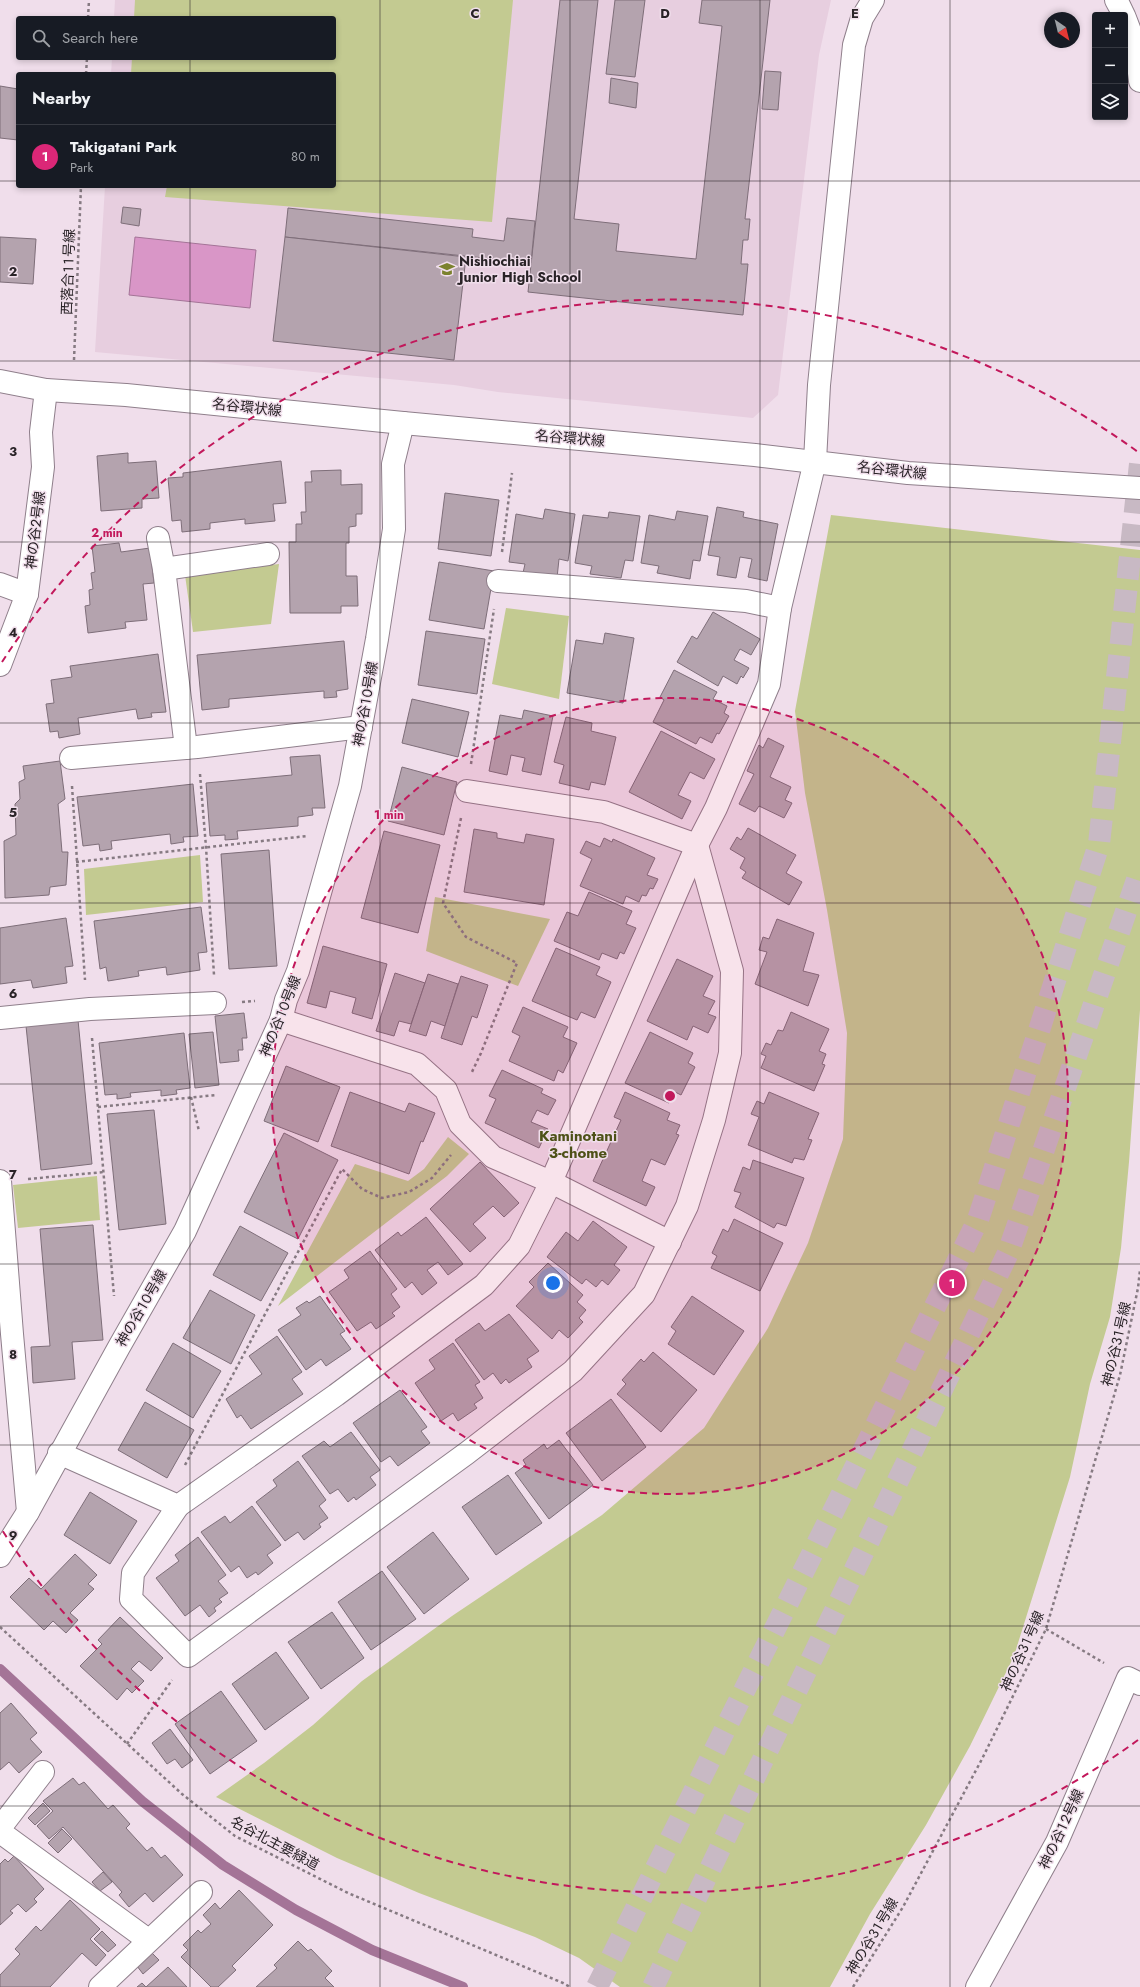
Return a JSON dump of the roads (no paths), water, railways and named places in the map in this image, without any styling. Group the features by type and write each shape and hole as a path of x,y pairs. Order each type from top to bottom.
{"street":[{"path":"696,845 732,971 730,1053 714,1120 689,1199 670,1242 644,1294 573,1371 467,1452 188,1656 131,1599 133,1574 172,1504 336,1395 484,1286 519,1246 551,1182 696,845 716,808 769,684 780,608 815,461 819,385 854,45 862,18 873,0"},
{"path":"1116,0 1125,15 1137,53 1140,81"},
{"name":"名谷環状線","path":"0,381 46,390 126,395 403,423 815,461 908,473 1140,488"},
{"name":"神の谷２号線","path":"0,665 27,594 43,467 41,432 46,390"},
{"name":"神の谷１０号線","path":"0,1556 28,1512 59,1453 185,1231 283,1010 298,971 350,786 377,639 394,528 394,464 403,423"},
{"path":"158,538 192,747"},
{"path":"164,569 268,554"},
{"path":"498,581 746,601 780,608"},
{"path":"0,584 27,594"},
{"path":"71,758 192,747 360,728"},
{"path":"466,791 604,812 696,845"},
{"path":"0,1018 90,1009 215,1002"},
{"path":"283,1010 417,1064 446,1090 460,1124 493,1157 551,1182 670,1242"},
{"path":"0,1182 6,1335 28,1512"},
{"path":"59,1453 172,1504"},
{"name":"神の谷１２号線","path":"977,1987 1056,1842 1134,1681"},
{"path":"0,1828 43,1772"},
{"path":"0,1832 148,1940"},
{"path":"100,1987 148,1940 201,1892"}],"waterway":[{"path":"0,1669 142,1801 223,1865 296,1910 372,1950 463,1987"}],"tunnel":[{"path":"597,1987 978,1220 1099,844 1140,464"},
{"path":"653,1987 1008,1253 1140,871"}],"place":[{"name":"Nishiochiai Junior High School","path":"447,269"},
{"name":"Takigatani Park","path":"952,1283"}],"district":[{"name":"Kaminotani 3-chome","path":"578,1144"}]}
